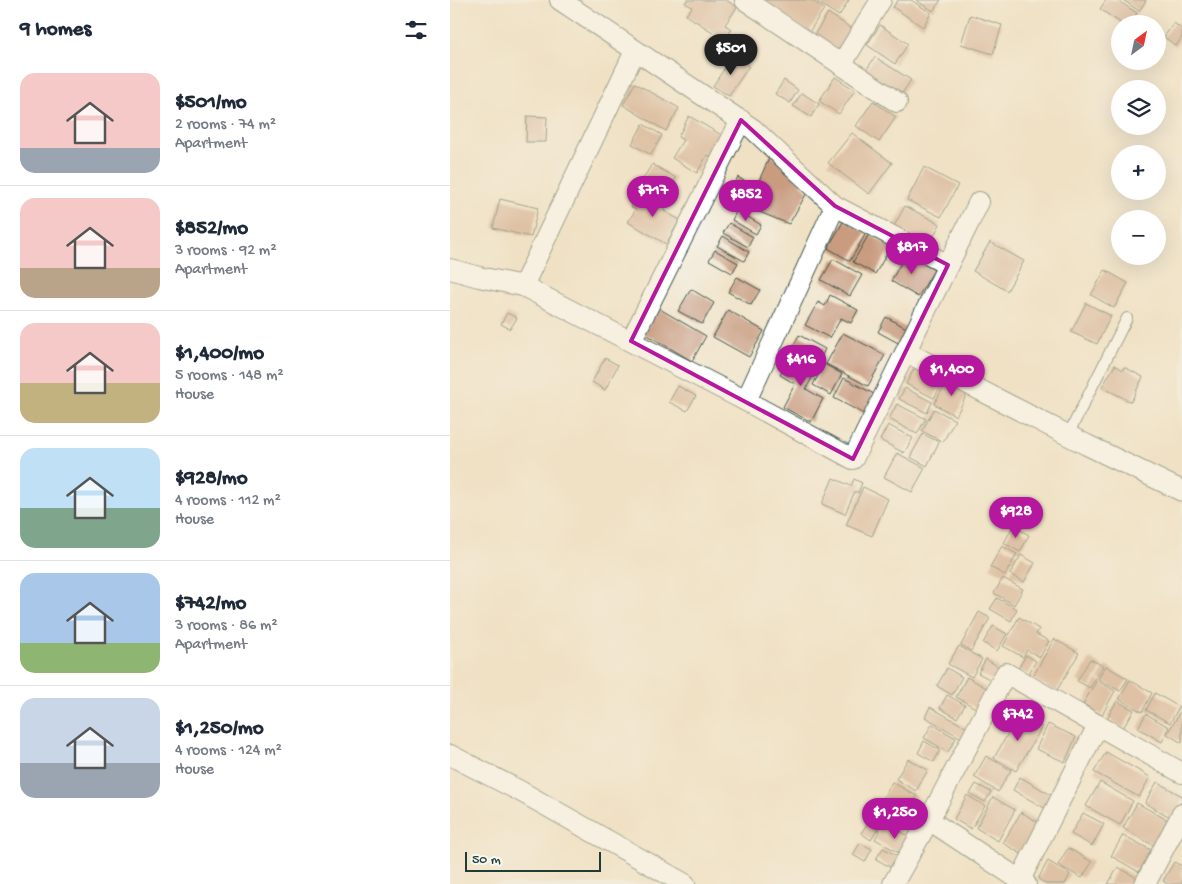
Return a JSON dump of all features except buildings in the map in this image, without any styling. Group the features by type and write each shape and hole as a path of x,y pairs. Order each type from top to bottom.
{"street":[{"path":"560,0 741,120 835,206 948,265"},
{"path":"841,64 881,0"},
{"path":"749,1 897,102"},
{"path":"523,286 635,51"},
{"path":"631,341 741,120"},
{"path":"450,268 479,277 523,286 746,401 853,459 979,202"},
{"path":"746,401 835,206"},
{"path":"906,352 1182,491"},
{"path":"893,884 929,820 1006,673 1182,773"},
{"path":"929,820 1023,882 1098,725"},
{"path":"450,755 520,791 684,884"},
{"path":"1145,884 1180,823"}],"lane":[{"path":"1068,435 1127,318"}],"highlighted area":[{"path":"741,120 835,206 948,265 853,459 631,341"}]}
